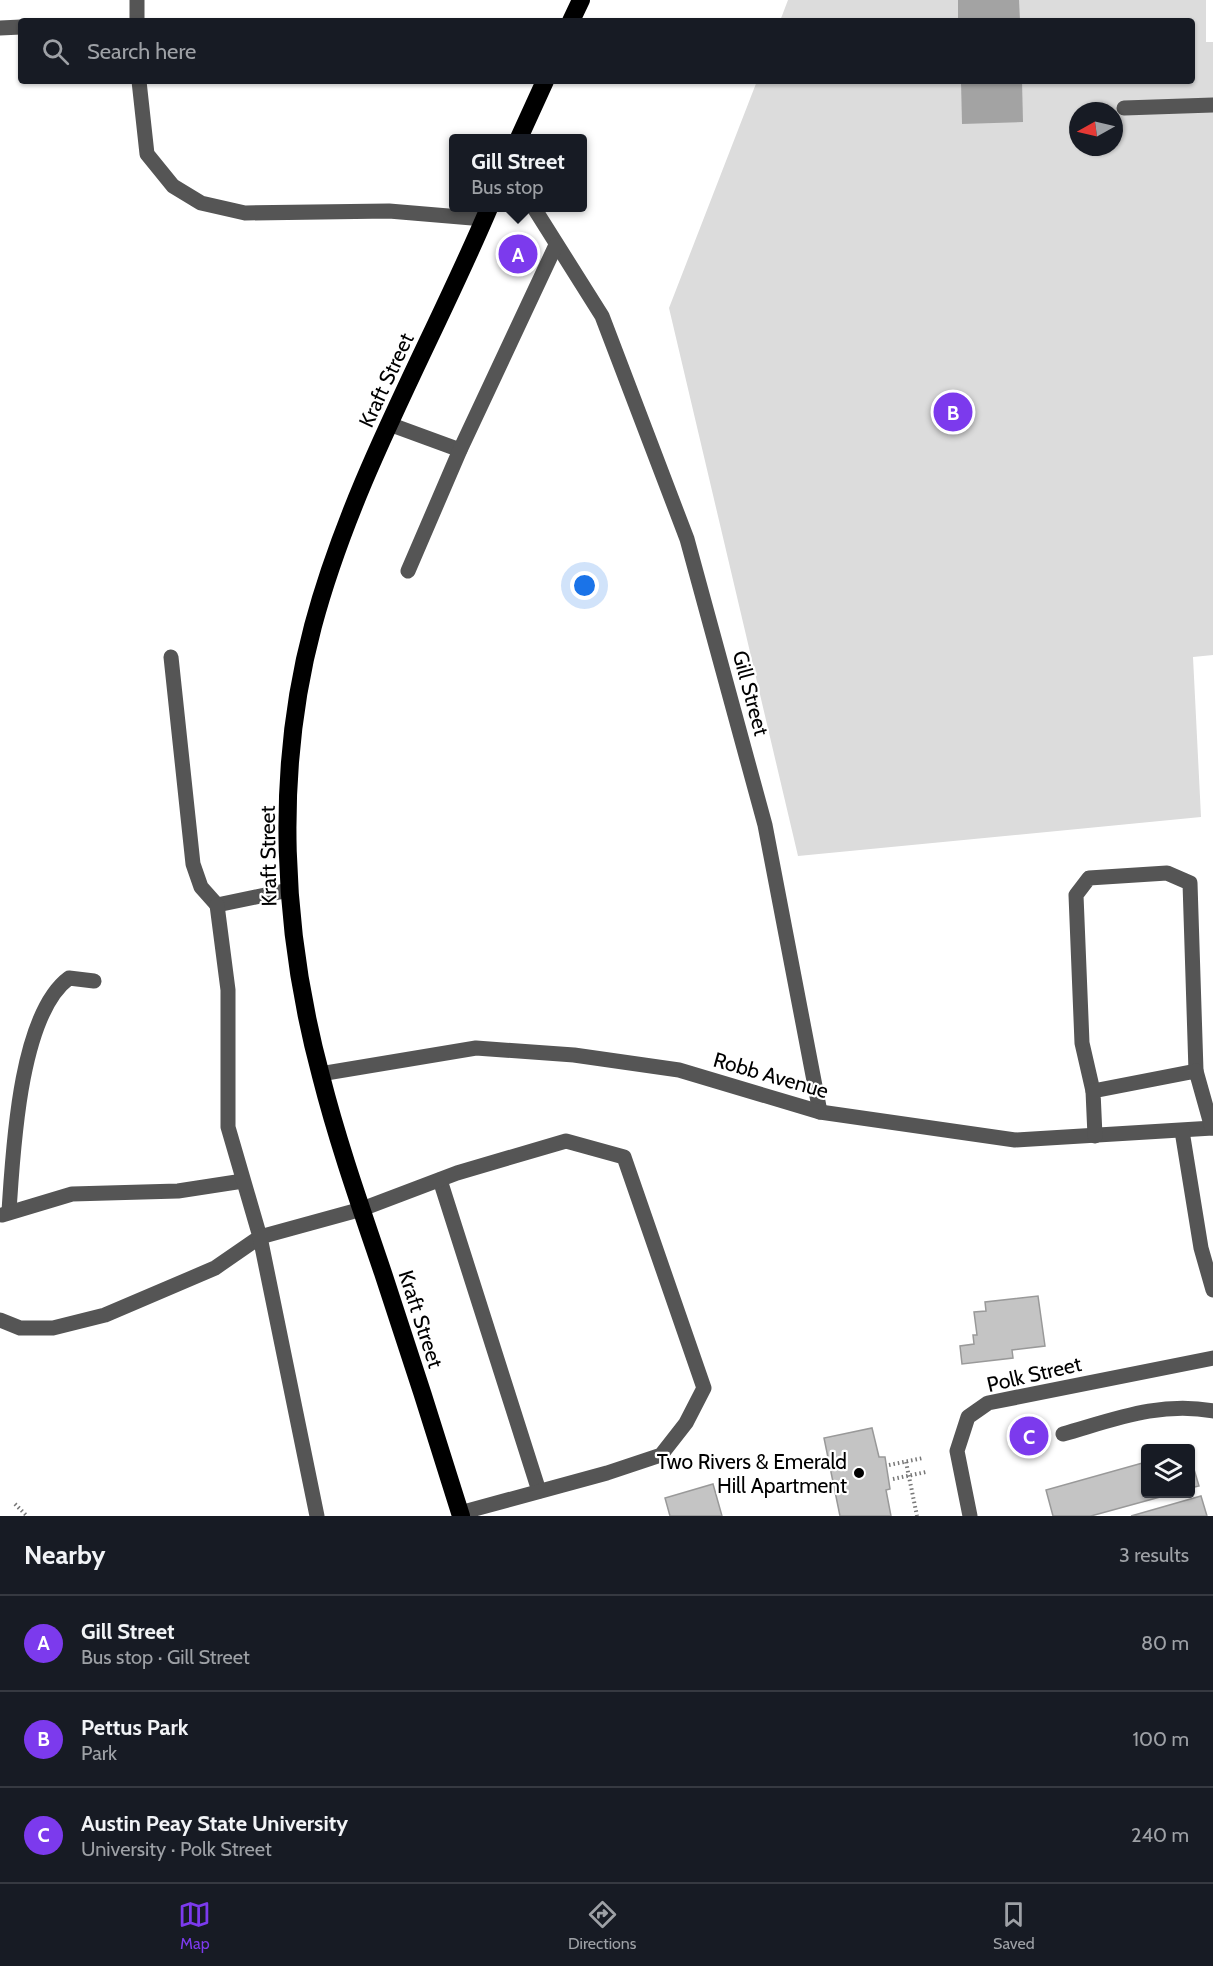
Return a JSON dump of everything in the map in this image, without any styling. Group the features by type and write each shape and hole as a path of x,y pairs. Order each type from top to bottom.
{"highway":[{"path":"572,18 581,0"},
{"path":"521,134 544,84"},
{"name":"Kraft Street","path":"460,1514 320,1074 300,979 289,890 288,825 299,694 313,626 340,544 389,424 486,213"}],"street":[{"path":"137,0 137,18"},
{"path":"0,27 18,27"},
{"path":"139,84 147,154 173,186 201,203 244,213 389,211 486,213"},
{"path":"1124,108 1213,105"},
{"name":"Gill Street","path":"537,212 602,316 687,539 765,825 820,1112"},
{"path":"408,571 459,450 556,245"},
{"path":"389,424 459,450"},
{"path":"171,657 193,864 201,887 217,905 228,990 228,1126 260,1237 316,1516"},
{"path":"1095,1136 1093,1091 1082,1043 1076,895 1089,878 1167,873 1190,883 1196,1071 1212,1128"},
{"path":"217,905 289,890"},
{"path":"94,981 69,978 57,987 33,1040 17,1106 4,1214 72,1194 178,1191 243,1181"},
{"name":"Robb Avenue","path":"320,1074 476,1048 574,1055 678,1070 820,1112 1015,1140 1212,1128"},
{"path":"1093,1091 1196,1071"},
{"path":"1182,1131 1201,1248 1213,1290"},
{"path":"0,1320 20,1328 53,1328 105,1315 215,1268 260,1237 362,1209 440,1180 567,1141 624,1157 704,1388 686,1424 661,1455 460,1514"},
{"path":"440,1180 539,1491"},
{"name":"Polk Street","path":"970,1516 957,1451 968,1417 988,1403 1213,1358"},
{"path":"1063,1434 1151,1409 1189,1406 1213,1411"}],"path":[{"path":"889,1465 923,1458"},
{"path":"906,1461 917,1516"},
{"path":"893,1479 926,1472"},
{"path":"15,1504 27,1516"}],"shaded area":[{"path":"788,0 1206,0 1206,42 1213,42 1213,655 1193,657 1201,817 798,856 669,308 756,84 1195,84 1195,18 781,18"},
{"path":"958,0 1019,0 1020,18 958,18"},
{"path":"961,84 1022,84 1023,122 962,124"}],"building":[{"path":"1038,1296 1045,1346 1012,1350 1013,1358 962,1364 960,1346 974,1344 973,1335 977,1335 974,1312 986,1311 985,1302"},
{"name":"Two Rivers & Emerald Hill Apartment","path":"872,1428 879,1457 885,1457 890,1489 886,1490 891,1516 840,1516 824,1438"},
{"path":"1141,1463 1141,1498 1156,1498 1091,1516 1053,1516 1046,1490"},
{"path":"1195,1473 1199,1486 1195,1487"},
{"name":"Two Rivers & Emerald Hill Apartment","path":"713,1484 722,1516 670,1516 665,1498"},
{"path":"1201,1496 1207,1516 1131,1516 1195,1498"}],"place":[{"name":"Gill Street","path":"518,254"},
{"name":"Pettus Park","path":"953,412"},
{"name":"Austin Peay State University","path":"1029,1436"},
{"name":"Two Rivers & Emerald Hill Apartment","path":"859,1473"}]}
